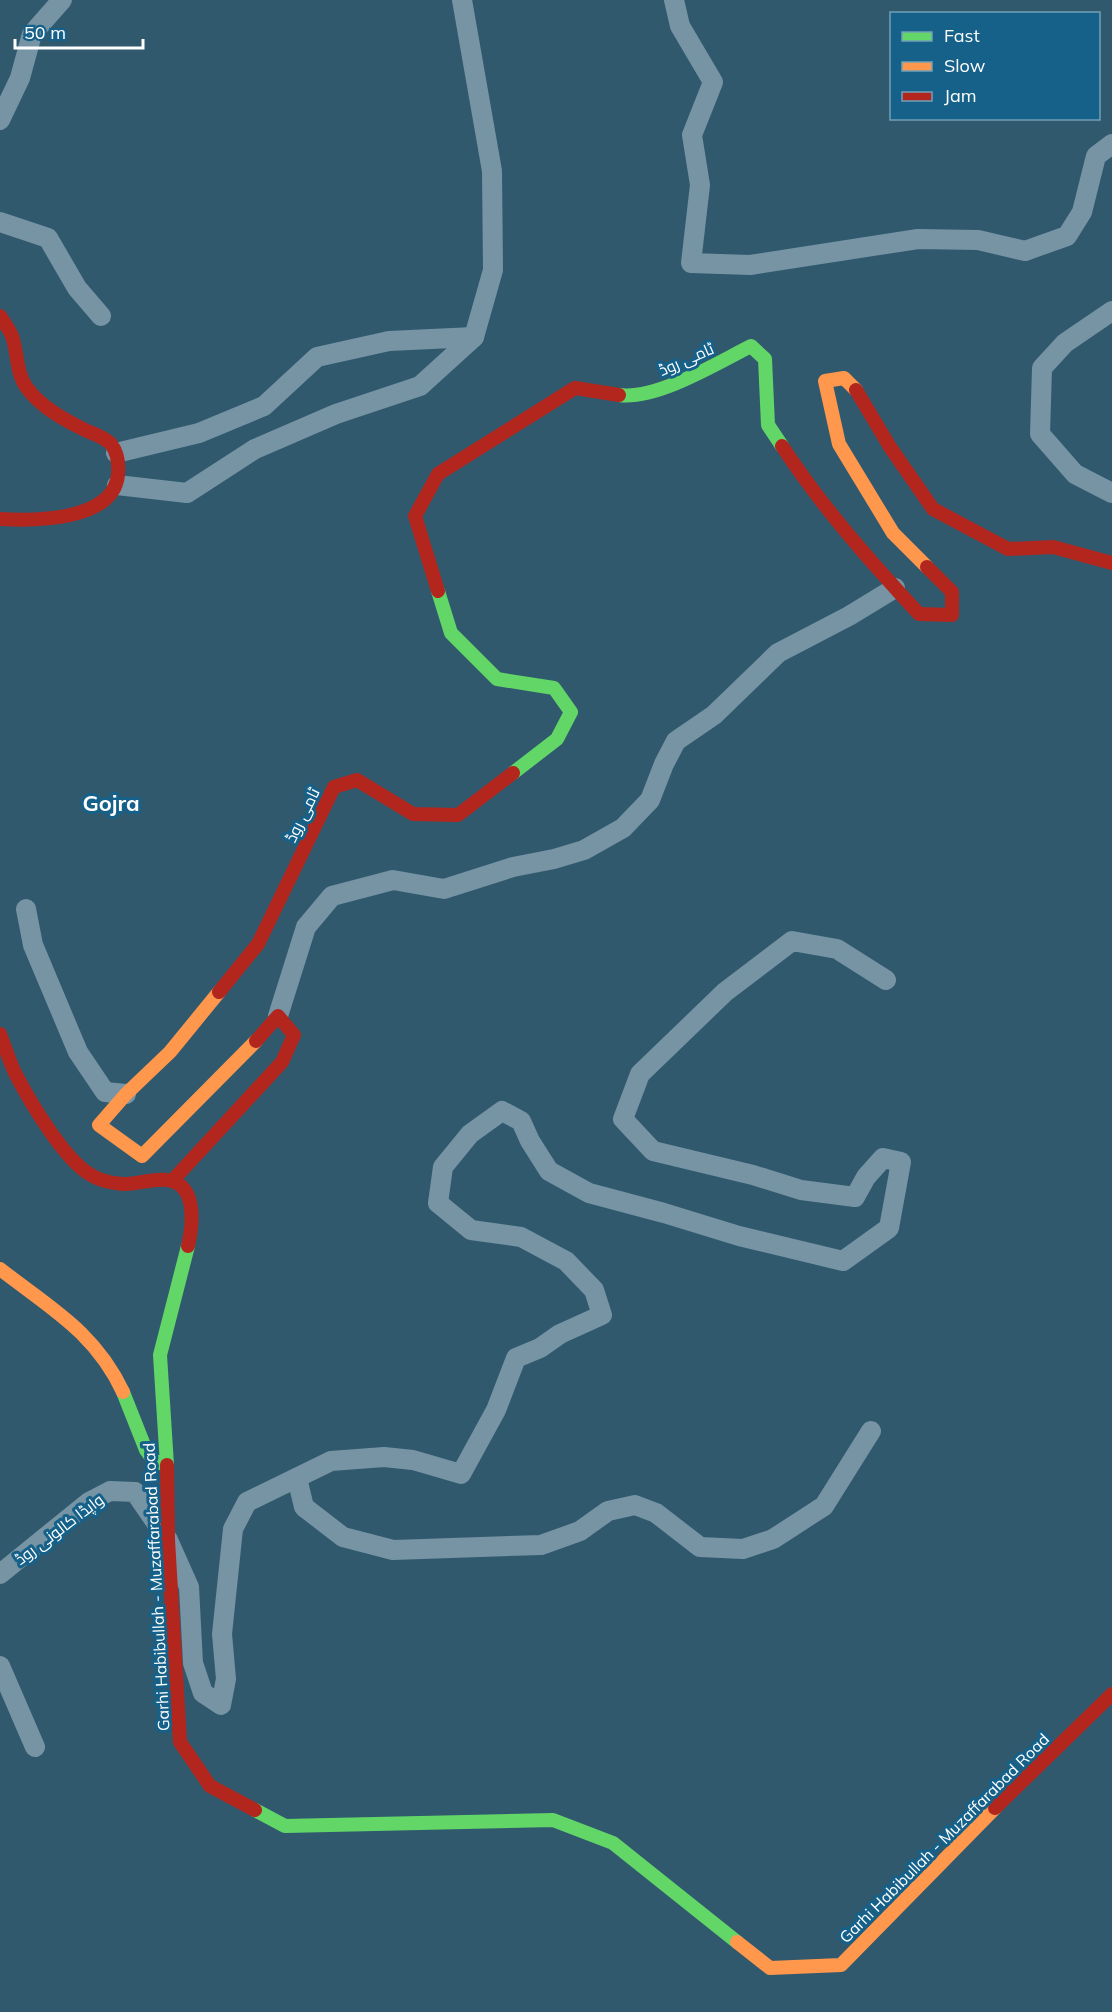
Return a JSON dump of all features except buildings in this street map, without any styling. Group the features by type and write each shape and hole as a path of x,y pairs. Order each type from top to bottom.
{"main road":[{"path":"0,316 11,333 24,386 51,413 107,440 116,453 119,471 117,485 112,494 101,504 86,510 36,520 0,519"},
{"name":"ٹامی روڈ","path":"278,1016 239,1059 142,1156 99,1125 126,1094 170,1052 258,944 334,787 357,780 413,814 458,815 557,739 571,712 554,688 497,679 451,633 415,516 438,474 575,388 629,396 677,384 751,346 765,359 768,425 800,473 862,552 895,588"},
{"path":"895,588 919,614 952,615 952,592 893,533 839,444 825,381 844,378 858,392 890,447 933,509 1008,549 1053,548 1112,563"},
{"path":"0,1034 14,1071 51,1130 72,1158 89,1175 110,1183 129,1184 173,1180 282,1062 294,1035 278,1016"},
{"name":"Garhi Habibullah - Muzaffarabad Road","path":"173,1180 182,1187 189,1198 190,1219 187,1250 164,1331 159,1358 167,1465 168,1540 180,1742 210,1786 285,1826 553,1820 613,1843 770,1968 841,1965 997,1806 1112,1694"},
{"path":"0,1269 71,1323 90,1341 107,1362 146,1450 153,1461 167,1465"}],"street":[{"path":"0,120 20,78 32,34 62,0"},
{"path":"117,485 187,493 255,449 336,414 420,386 474,337 493,270 492,171 462,0"},
{"path":"674,0 680,26 713,82 692,135 700,185 692,263 750,265 918,239 978,240 1025,251 1067,236 1082,212 1096,156 1112,144"},
{"path":"0,222 48,238 77,288 101,316"},
{"path":"1112,311 1065,343 1042,368 1040,434 1076,474 1112,493"},
{"path":"116,453 200,433 264,406 317,357 389,341 474,337"},
{"path":"278,1016 306,927 332,896 393,880 444,889 513,867 584,850 623,828 650,800 676,741 714,716 778,653 849,616 895,588"},
{"path":"26,909 33,945 78,1052 105,1092 126,1094"},
{"path":"168,1540 189,1587 194,1663 203,1693 221,1705 226,1679 222,1634 233,1529 246,1502 331,1461 384,1457 414,1460 460,1474 496,1410 516,1358 602,1315 594,1290 566,1261 520,1238 471,1230 438,1203 443,1167 470,1134 502,1111 521,1121 530,1141 549,1171 589,1193 739,1236 843,1261 889,1228 901,1162 883,1158 866,1177 855,1197 801,1190 753,1175 653,1151 623,1119 640,1074 725,992 792,941 837,949 886,980"},
{"path":"297,1478 304,1507 343,1537 393,1550 541,1545 580,1530 608,1510 635,1505 656,1513 700,1547 743,1548 773,1539 824,1506 871,1431"},
{"name":"واپڈا کالونی روڈ","path":"0,1574 89,1502 110,1491 135,1492 168,1540"},
{"path":"0,1666 36,1747"}],"traffic: fast":[{"path":"619,395 651,392 668,386 751,346 765,359 768,425 782,446"},
{"path":"438,591 451,633 497,679 554,688 571,712 557,739 513,773"},
{"path":"123,1392 146,1450 154,1461 167,1465 160,1355 188,1246"},
{"path":"255,1810 285,1826 553,1820 613,1843 737,1942"}],"traffic: slow":[{"path":"856,390 844,378 825,381 839,444 893,533 927,567"},
{"path":"219,992 170,1052 126,1094 99,1125 142,1156 256,1041"},
{"path":"0,1269 54,1309 85,1337 112,1371 123,1392"},
{"path":"737,1942 770,1968 841,1965 995,1808"}],"traffic: jam":[{"path":"0,316 12,336 19,370 27,388 53,412 108,441 118,459 118,475 113,490 102,502 88,510 51,518 0,519"},
{"path":"438,591 415,516 438,474 575,388 619,395"},
{"path":"856,390 890,447 933,509 1008,549 1053,547 1112,563"},
{"path":"782,446 813,491 847,533 919,614 952,615 952,592 927,567"},
{"path":"219,992 258,944 334,787 357,780 413,814 458,815 513,773"},
{"path":"173,1180 282,1062 294,1035 278,1016 256,1041"},
{"path":"0,1034 15,1073 29,1098 59,1143 81,1167 95,1177 110,1182 129,1184 167,1180 180,1185 185,1190 189,1197 192,1214 188,1246"},
{"path":"167,1465 168,1540 180,1742 210,1786 255,1810"},
{"path":"995,1808 1112,1694"}],"district":[{"name":"Gojra","path":"111,803"}]}
